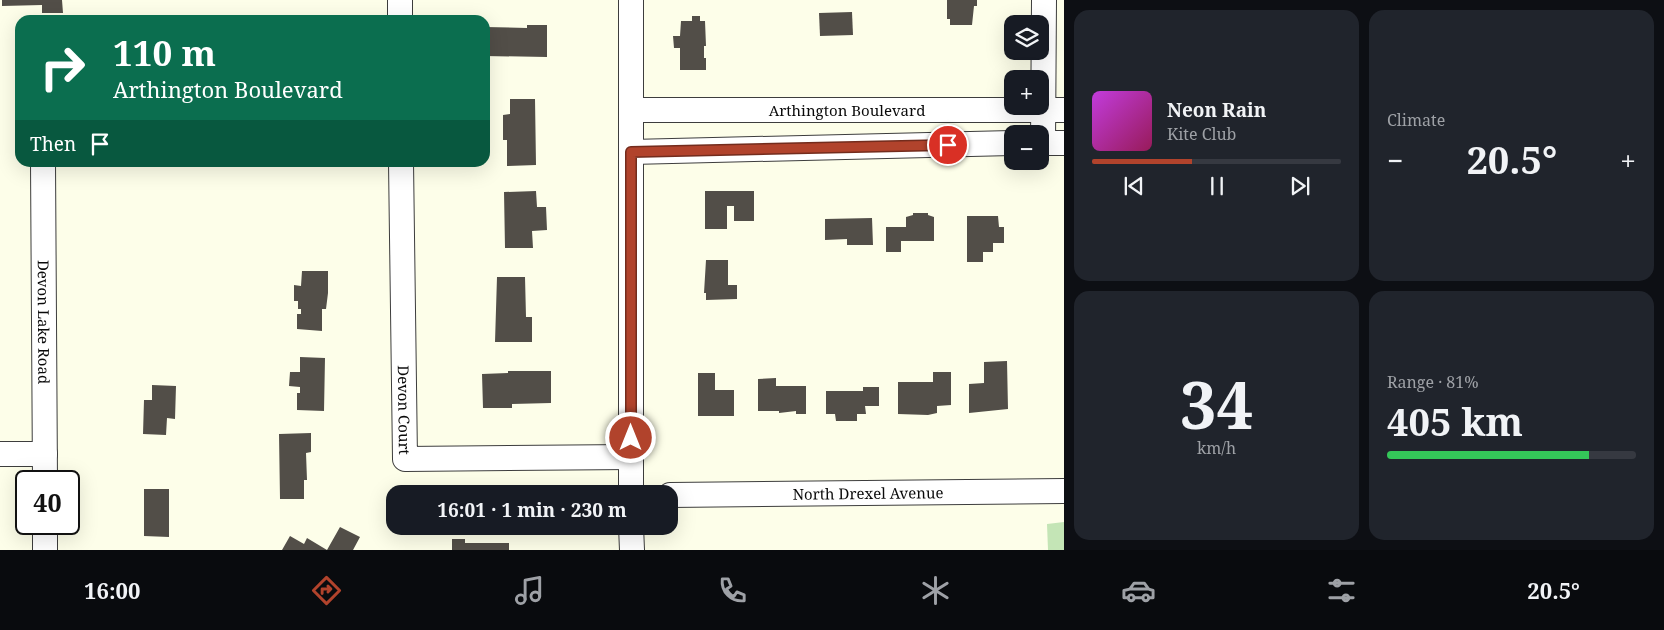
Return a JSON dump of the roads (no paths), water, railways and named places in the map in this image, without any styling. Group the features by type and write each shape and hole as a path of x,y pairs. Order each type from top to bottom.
{"street":[{"path":"400,0 400,15"},
{"path":"631,0 631,485"},
{"path":"1044,0 1053,110 1049,143"},
{"name":"Arthington Boulevard","path":"631,110 1053,110"},
{"path":"631,152 1004,144"},
{"name":"Devon Lake Road","path":"43,167 45,470"},
{"name":"Devon Court","path":"402,167 405,459 631,457"},
{"path":"0,454 45,454"},
{"name":"North Drexel Avenue","path":"678,495 1064,491"},
{"path":"45,535 45,550"},
{"path":"632,535 632,550"}]}
